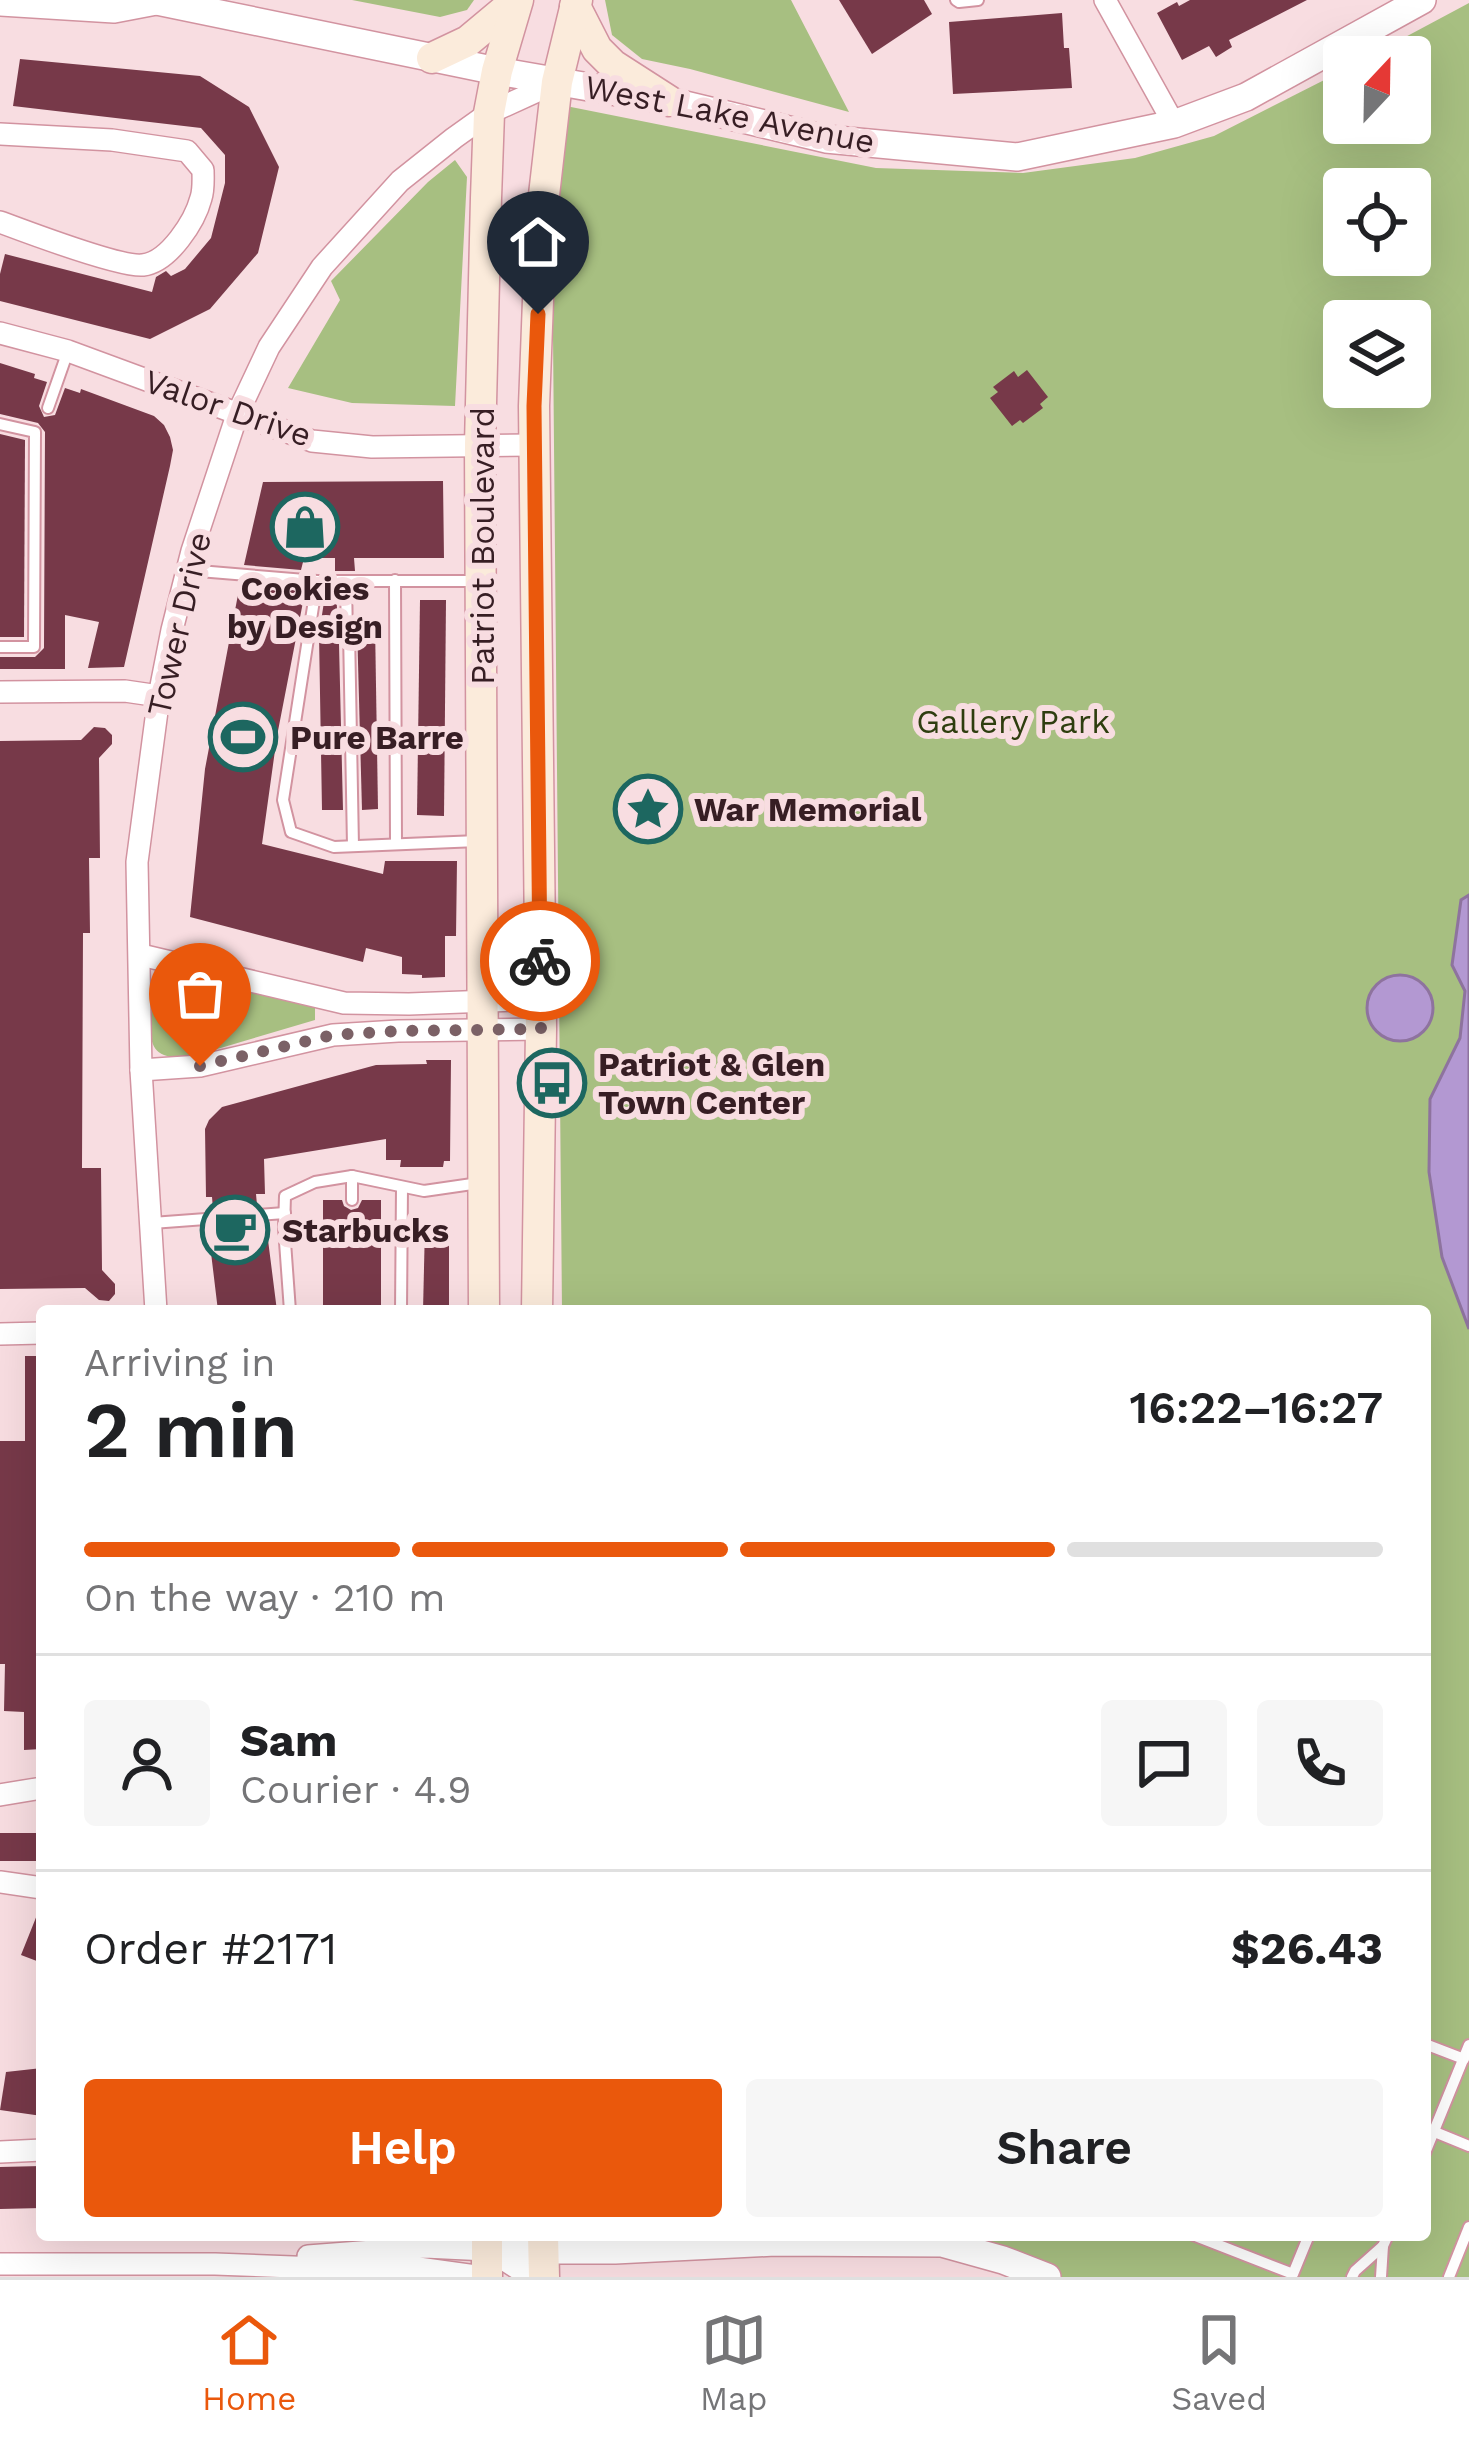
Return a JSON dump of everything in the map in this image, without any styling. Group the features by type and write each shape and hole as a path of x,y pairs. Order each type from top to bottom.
{"main road":[{"path":"432,58 452,51 518,0"},
{"name":"Patriot Boulevard","path":"484,1305 481,445 489,113 518,0"},
{"path":"576,3 597,49 669,101"},
{"name":"Patriot Boulevard","path":"537,1305 541,1014 534,445 541,221 557,82 576,3"}],"street":[{"path":"1106,0 1174,124"},
{"name":"West Lake Avenue","path":"0,2 115,9 154,1 669,101 826,139 1017,157 1174,124 1246,97 1422,0"},
{"name":"Tower Drive","path":"155,1305 141,1070 136,862 172,630 237,415 269,346 322,267 400,181 489,113 557,82"},
{"path":"0,134 112,140 187,152 203,170 202,197 189,223 170,253 143,266 0,222"},
{"name":"Valor Drive","path":"0,333 68,351 312,441 372,447 534,445"},
{"path":"0,692 34,680 159,696"},
{"path":"141,955 344,1003 482,1015"},
{"path":"322,998 328,1036"},
{"path":"141,1070 200,1066 328,1036 482,1015 541,1014"},
{"path":"0,1334 36,1334"},
{"path":"0,1795 36,1789"},
{"path":"0,1882 36,1887"},
{"path":"0,2152 36,2150"},
{"path":"0,2264 215,2264 425,2247 541,2260 831,2241"},
{"path":"949,2241 1047,2277"},
{"path":"215,2264 301,2272 418,2268 483,2255"}],"lane":[{"path":"956,0 978,0"},
{"path":"48,408 68,351"},
{"path":"0,424 35,432 35,456 34,647 0,647"},
{"path":"187,570 316,581 482,581"},
{"path":"395,580 396,844"},
{"path":"316,581 283,800 291,832 334,847 482,840"},
{"path":"346,581 349,793"},
{"path":"349,631 353,846"},
{"path":"290,1305 285,1196 315,1182 352,1176 424,1191 483,1183"},
{"path":"352,1176 352,1200"},
{"path":"401,1305 402,1187"},
{"path":"148,1223 285,1213"},
{"path":"1431,2128 1469,2044"},
{"path":"1431,2046 1464,2059"},
{"path":"1431,2130 1469,2146"},
{"path":"1449,2277 1469,2227"},
{"path":"1208,2241 1293,2274 1307,2241"},
{"path":"1352,2277 1384,2241"},
{"path":"1382,2277 1385,2241"}],"green space":[{"path":"352,0 474,0 467,10 440,17"},
{"path":"605,0 791,0 849,112 642,59 612,35"},
{"name":"Gallery Park","path":"1469,3 1469,2277 1060,2277 965,2241 1431,2241 1431,1305 562,1305 552,228 566,106 876,168 1023,173 1135,158 1214,136 1323,81 1323,144 1431,144 1431,36 1407,36"},
{"path":"455,160 467,177 455,406 352,403 288,388 340,300 331,281"},
{"path":"161,970 315,1006 315,1020 187,1058 164,1055 153,1045 151,1029 154,988"}],"shaded area":[{"path":"1469,895 1469,1329 1442,1257 1429,1172 1430,1099 1460,1038 1465,991 1452,965 1461,900"},
{"path":"1400,975 1423,985 1433,1008 1423,1031 1400,1041 1377,1031 1367,1008 1377,985"}],"building":[{"path":"839,0 924,0 932,14 872,54"},
{"path":"1190,0 1307,0 1229,40 1232,47 1216,57 1209,46 1182,60 1157,13"},
{"path":"1062,13 1072,88 953,94 949,22"},
{"path":"20,59 200,76 249,107 279,167 258,253 210,309 150,339 0,301 5,254 152,292 156,277 185,269 211,238 225,183 225,155 201,128 13,106"},
{"path":"0,363 47,382 39,406 44,417 55,415 65,388 80,393 81,389 154,416 170,437 170,466 124,667 88,668 99,622 65,615 65,669 0,669 0,657 35,657 44,648 45,432 38,423 0,414"},
{"path":"1027,370 1048,397 1040,404 1043,408 1012,426 990,398 998,392 993,387 1014,371 1018,377"},
{"path":"0,434 25,440 24,637 0,637"},
{"path":"443,481 444,558 354,558 355,571 335,571 335,558 304,558 301,570 244,565 263,482"},
{"path":"240,584 297,589 294,602 303,602 262,844 383,874 385,861 457,861 456,936 445,936 445,977 402,974 402,957 366,948 363,962 190,917 205,769"},
{"path":"420,600 446,600 444,816 417,815"},
{"path":"324,602 337,602 343,810 322,810 319,634"},
{"path":"375,624 378,809 362,810 357,625"},
{"path":"94,727 105,728 112,735 112,744 99,758 100,858 89,858 90,933 83,933 82,1168 101,1168 102,1270 115,1284 109,1301 99,1300 85,1288 0,1289 0,741 81,740"},
{"path":"426,1060 451,1060 450,1161 444,1161 443,1167 400,1167 401,1160 386,1160 386,1139 264,1159 265,1194 256,1194 257,1205 213,1209 212,1197 206,1197 205,1129 222,1107 376,1065 427,1064"},
{"path":"323,1200 342,1200 351,1210 362,1200 381,1200 381,1305 323,1305"},
{"path":"259,1225 259,1232 267,1232 276,1305 217,1305 209,1236 215,1236 214,1228"},
{"path":"425,1225 449,1226 449,1305 423,1305"},
{"path":"25,1356 36,1356 36,1749 24,1750 24,1712 4,1711 5,1664 0,1664 0,1441 25,1441"},
{"path":"0,1833 36,1833 36,1861 0,1861"},
{"path":"36,1918 36,1961 21,1955"},
{"path":"36,2069 36,2115 0,2110 6,2072"},
{"path":"36,2166 36,2208 0,2209 0,2167"}],"way so far":[{"path":"200,1066 333,1035 541,1029 540,961"}],"place":[{"name":"Cookies by Design","path":"305,527"},
{"name":"Pure Barre","path":"243,737"},
{"name":"War Memorial","path":"648,809"},
{"name":"Patriot & Glen Town Center","path":"552,1083"},
{"name":"Starbucks","path":"235,1230"}],"route":[{"path":"538,314 534,406 540,961"}]}
